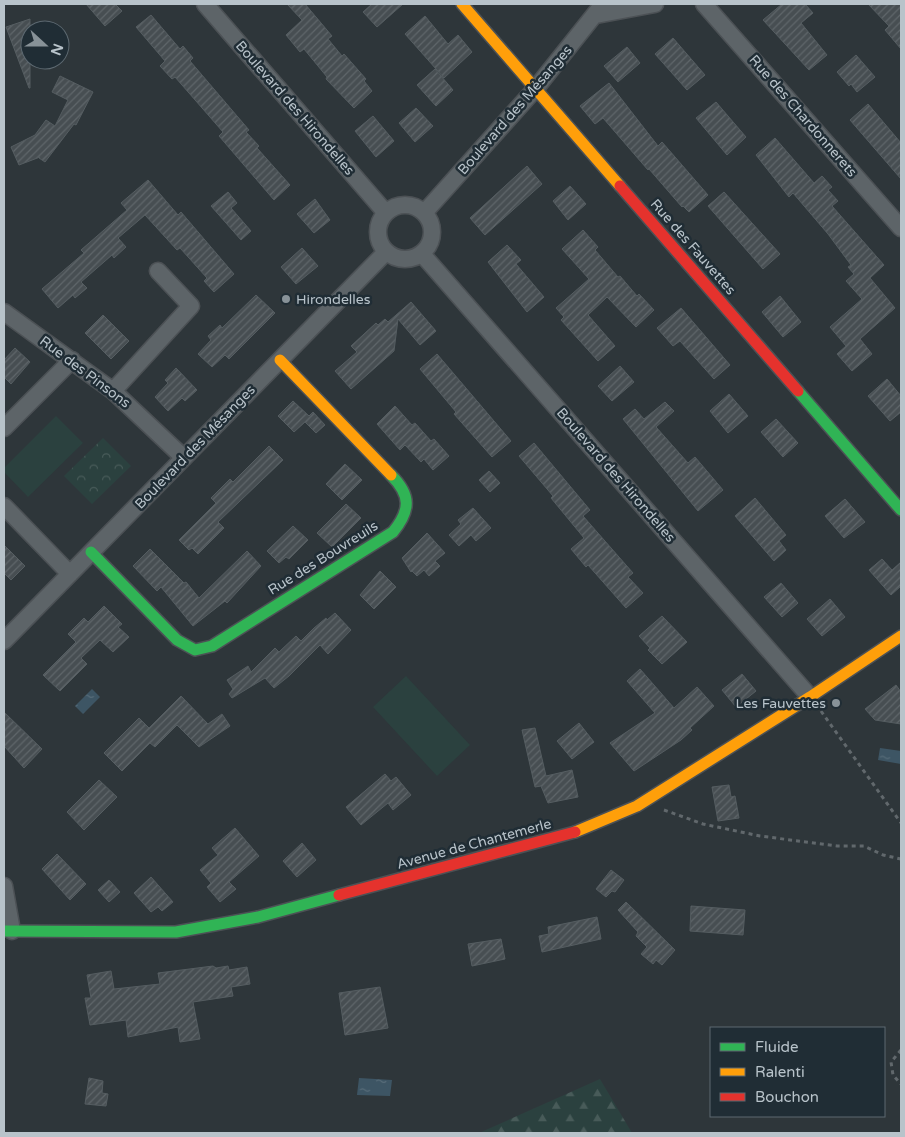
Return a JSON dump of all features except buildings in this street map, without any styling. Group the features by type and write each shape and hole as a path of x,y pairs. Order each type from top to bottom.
{"street":[{"name":"Boulevard des Hirondelles","path":"205,4 386,213"},
{"name":"Rue des Fauvettes","path":"462,4 901,510"},
{"path":"599,9 655,4"},
{"name":"Rue des Chardonnerets","path":"704,4 901,228"},
{"name":"Boulevard des Mésanges","path":"424,213 536,88 599,9"},
{"path":"409,205 424,213 430,220 432,239 422,254 415,258 399,259 386,252 378,236 381,220 386,213 393,208 409,205"},
{"name":"Boulevard des Mésanges","path":"4,642 386,252"},
{"name":"Boulevard des Hirondelles","path":"422,254 810,696"},
{"path":"113,391 190,306 158,271"},
{"name":"Rue des Pinsons","path":"4,312 113,391 184,458"},
{"path":"4,428 72,360"},
{"name":"Rue des Bouvreuils","path":"91,552 177,640 196,650 212,646 393,532 402,523 408,500 404,488 280,360"},
{"path":"4,506 70,574"},
{"name":"Avenue de Chantemerle","path":"8,931 176,932 258,917 573,833 637,806 901,636"},
{"path":"4,886 8,931"}],"path":[{"path":"810,696 901,823"},
{"path":"648,799 668,813 703,824 760,836 837,846 864,846 883,855 901,859"},
{"path":"901,1050 891,1062 893,1075 901,1084"}],"green space":[{"path":"56,416 83,443 28,497 4,472 4,468"},
{"path":"103,438 131,466 92,504 64,476"},
{"path":"406,676 470,745 437,776 373,707"},
{"path":"600,1079 632,1133 479,1133"}],"water":[{"path":"92,689 100,697 83,714 75,706"},
{"path":"880,748 901,751 901,764 878,760"},
{"path":"359,1078 392,1080 390,1096 357,1095"}],"traffic: fast":[{"path":"798,391 901,510"},
{"path":"91,552 177,640 195,650 212,646 393,532 403,517 406,503 402,489 391,475"},
{"path":"4,931 176,932 258,917 339,895"}],"traffic: slow":[{"path":"462,4 620,186"},
{"path":"280,360 391,475"},
{"path":"575,832 637,806 810,697 901,636"}],"traffic: jam":[{"path":"620,186 798,391"},
{"path":"339,895 575,832"}],"place":[{"name":"Hirondelles","path":"286,299"},
{"name":"Les Fauvettes","path":"836,703"}]}
